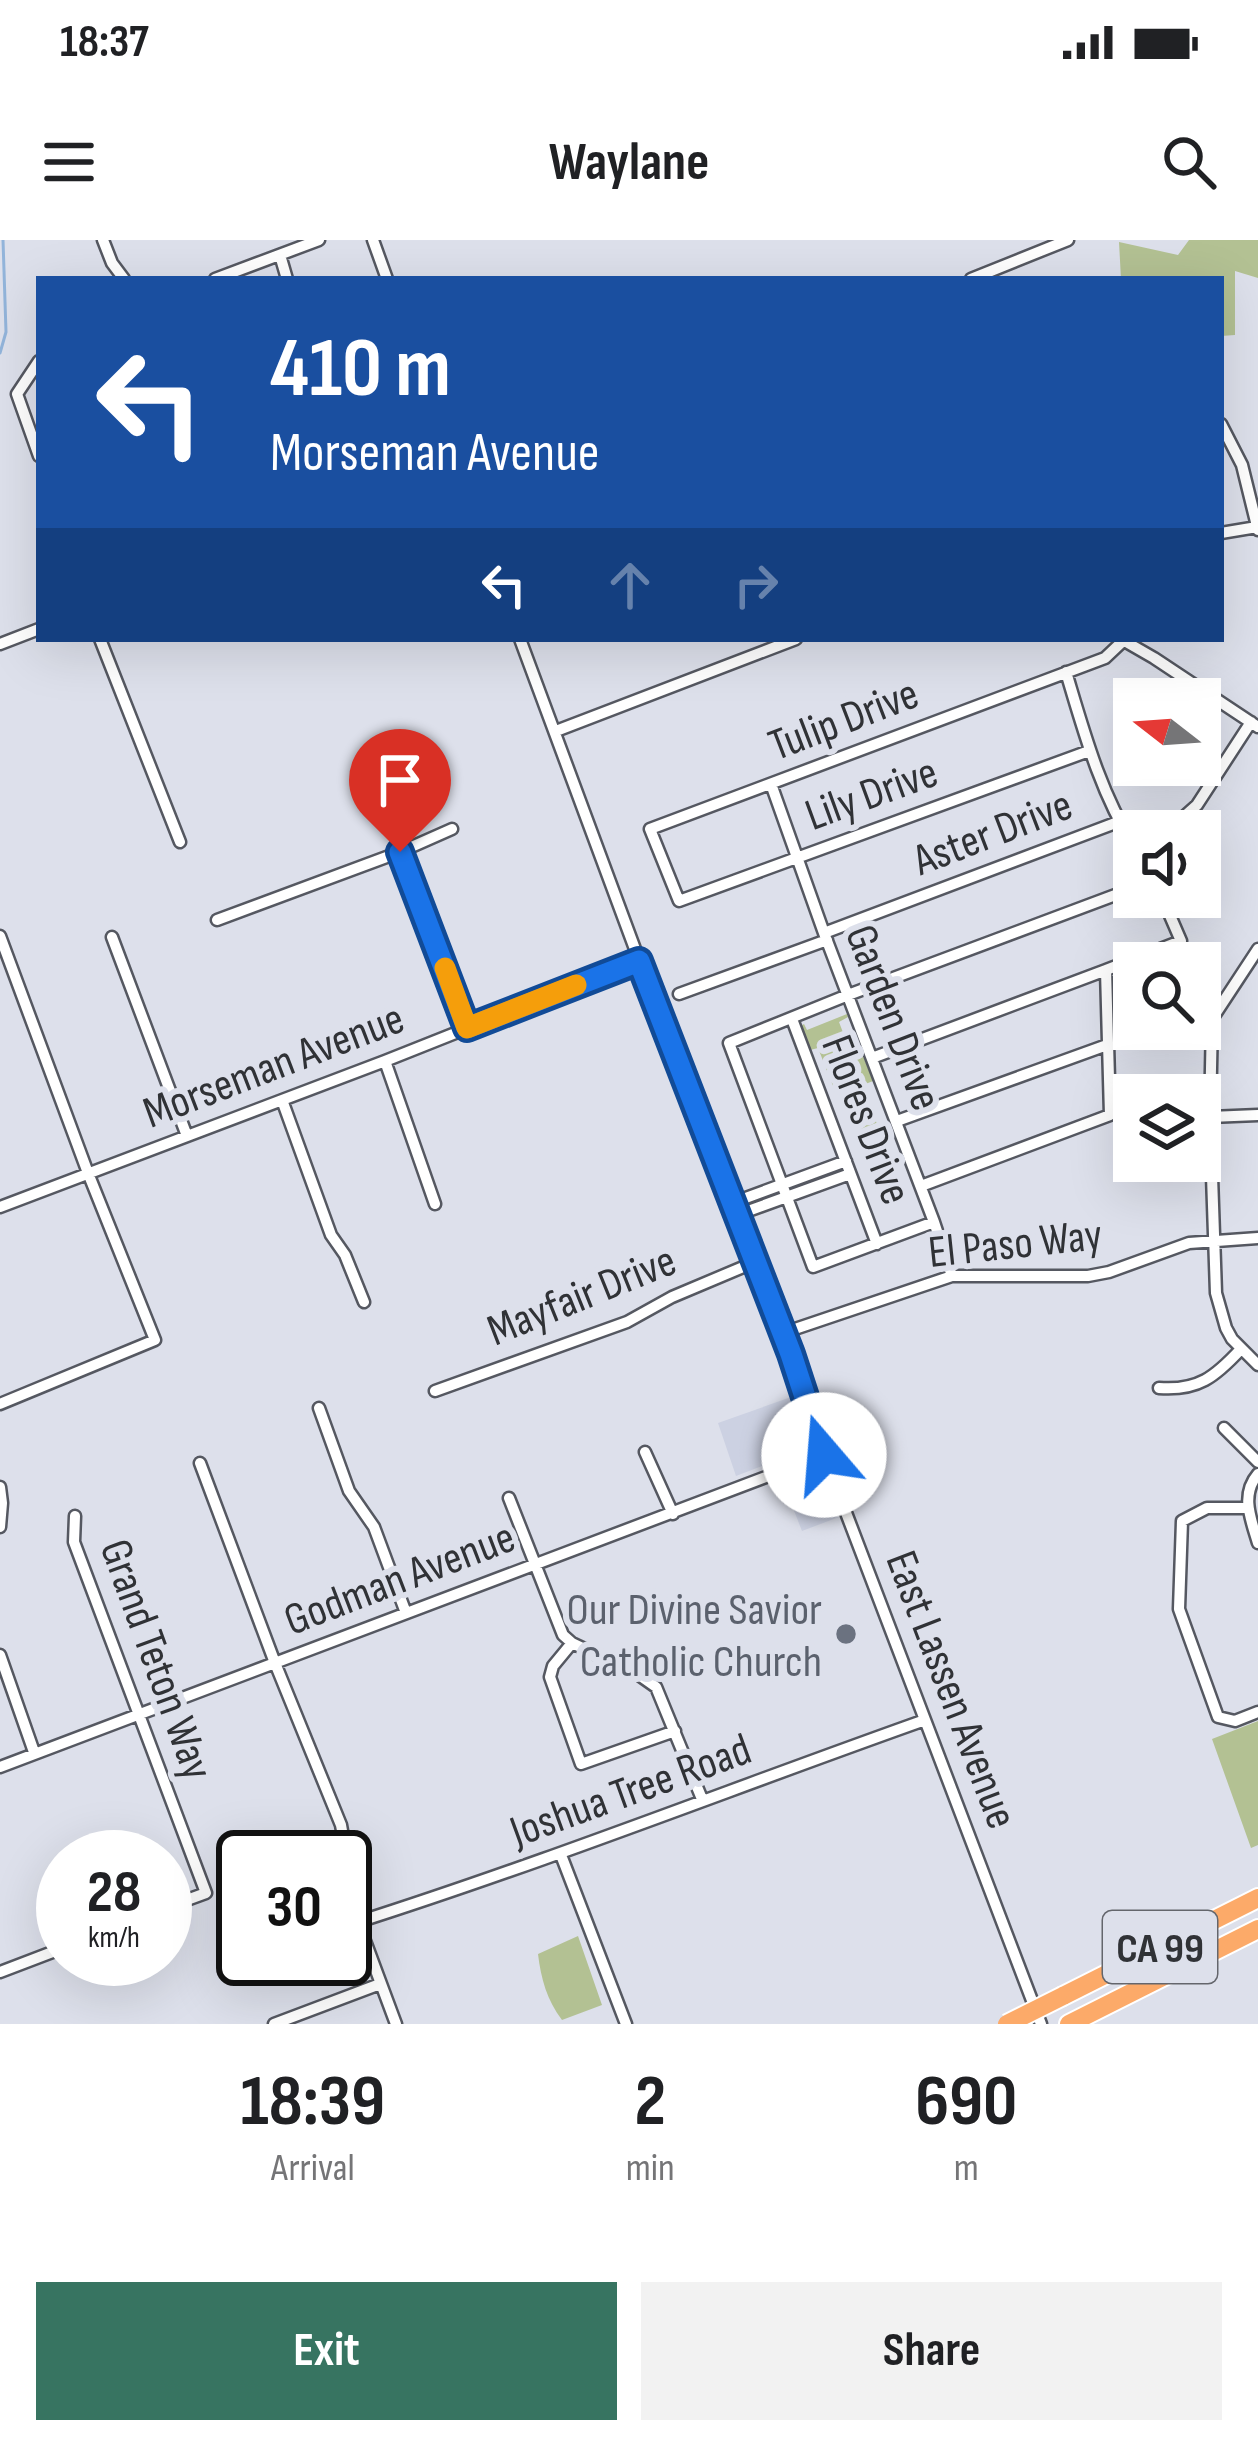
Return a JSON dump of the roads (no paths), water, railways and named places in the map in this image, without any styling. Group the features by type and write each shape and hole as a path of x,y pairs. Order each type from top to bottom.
{"highway":[{"name":"CA 99","path":"1007,2024 1258,1898"},
{"name":"CA 99","path":"1072,2023 1258,1929"}],"street":[{"path":"103,240 122,276"},
{"path":"223,276 319,240"},
{"path":"373,240 386,276"},
{"path":"978,276 1068,240"},
{"path":"280,255 286,276"},
{"path":"36,366 17,394 36,448"},
{"path":"1224,430 1242,465 1257,528 1224,533"},
{"path":"0,644 36,630"},
{"path":"101,642 180,842"},
{"name":"East Lassen Avenue","path":"521,642 1041,2024"},
{"path":"556,731 788,642"},
{"name":"Tulip Drive","path":"679,901 650,829 1105,658 1120,642"},
{"path":"1126,642 1254,725 1191,810"},
{"path":"1066,671 1089,751 1113,810"},
{"name":"Lily Drive","path":"679,901 1089,751"},
{"name":"Garden Drive","path":"771,784 952,1276"},
{"name":"Aster Drive","path":"680,994 1113,824"},
{"path":"217,920 452,830"},
{"path":"400,852 467,1028"},
{"path":"934,1222 813,1267 730,1043 1113,896"},
{"path":"872,1058 1181,941 1171,918"},
{"path":"0,936 155,1340 0,1404"},
{"path":"112,937 187,1136"},
{"path":"1211,1074 1212,1019 1258,949"},
{"name":"Morseman Avenue","path":"0,1207 639,961"},
{"path":"921,1186 1110,1115 1106,970"},
{"name":"Flores Drive","path":"792,1019 878,1244"},
{"path":"897,1121 1107,1045"},
{"path":"385,1061 435,1204"},
{"path":"282,1100 331,1235 364,1302"},
{"path":"1221,1117 1258,1115"},
{"path":"735,1209 848,1168"},
{"path":"1212,1182 1220,1312 1241,1349 1258,1365"},
{"name":"El Paso Way","path":"783,1333 952,1276 1088,1276 1189,1243 1258,1238"},
{"name":"Mayfair Drive","path":"435,1391 627,1322 755,1262"},
{"path":"1159,1388 1196,1386 1241,1349"},
{"path":"319,1408 349,1491 374,1527 406,1613"},
{"path":"1224,1429 1258,1462"},
{"path":"645,1452 673,1514"},
{"name":"Godman Avenue","path":"0,1767 824,1455"},
{"path":"200,1463 342,1830"},
{"path":"1258,1474 1249,1484 1247,1508 1258,1543"},
{"path":"0,1487 0,1527"},
{"path":"508,1498 563,1635 656,1687 703,1799"},
{"path":"1247,1508 1208,1508 1181,1520 1179,1609 1218,1717 1235,1721 1258,1712"},
{"name":"Grand Teton Way","path":"75,1516 74,1542 183,1830"},
{"path":"572,1643 550,1677 581,1764 675,1731"},
{"path":"0,1655 34,1752"},
{"name":"Joshua Tree Road","path":"372,1917 560,1855 926,1720"},
{"name":"Grand Teton Way","path":"192,1854 206,1892 192,1897"},
{"path":"560,1855 626,2024"},
{"path":"0,1972 36,1958"},
{"path":"372,1961 396,2024"},
{"path":"274,2024 380,1984"}],"waterway":[{"path":"0,353 6,332 3,240"}],"place":[{"name":"Our Divine Savior Catholic Church","path":"846,1634"}]}
